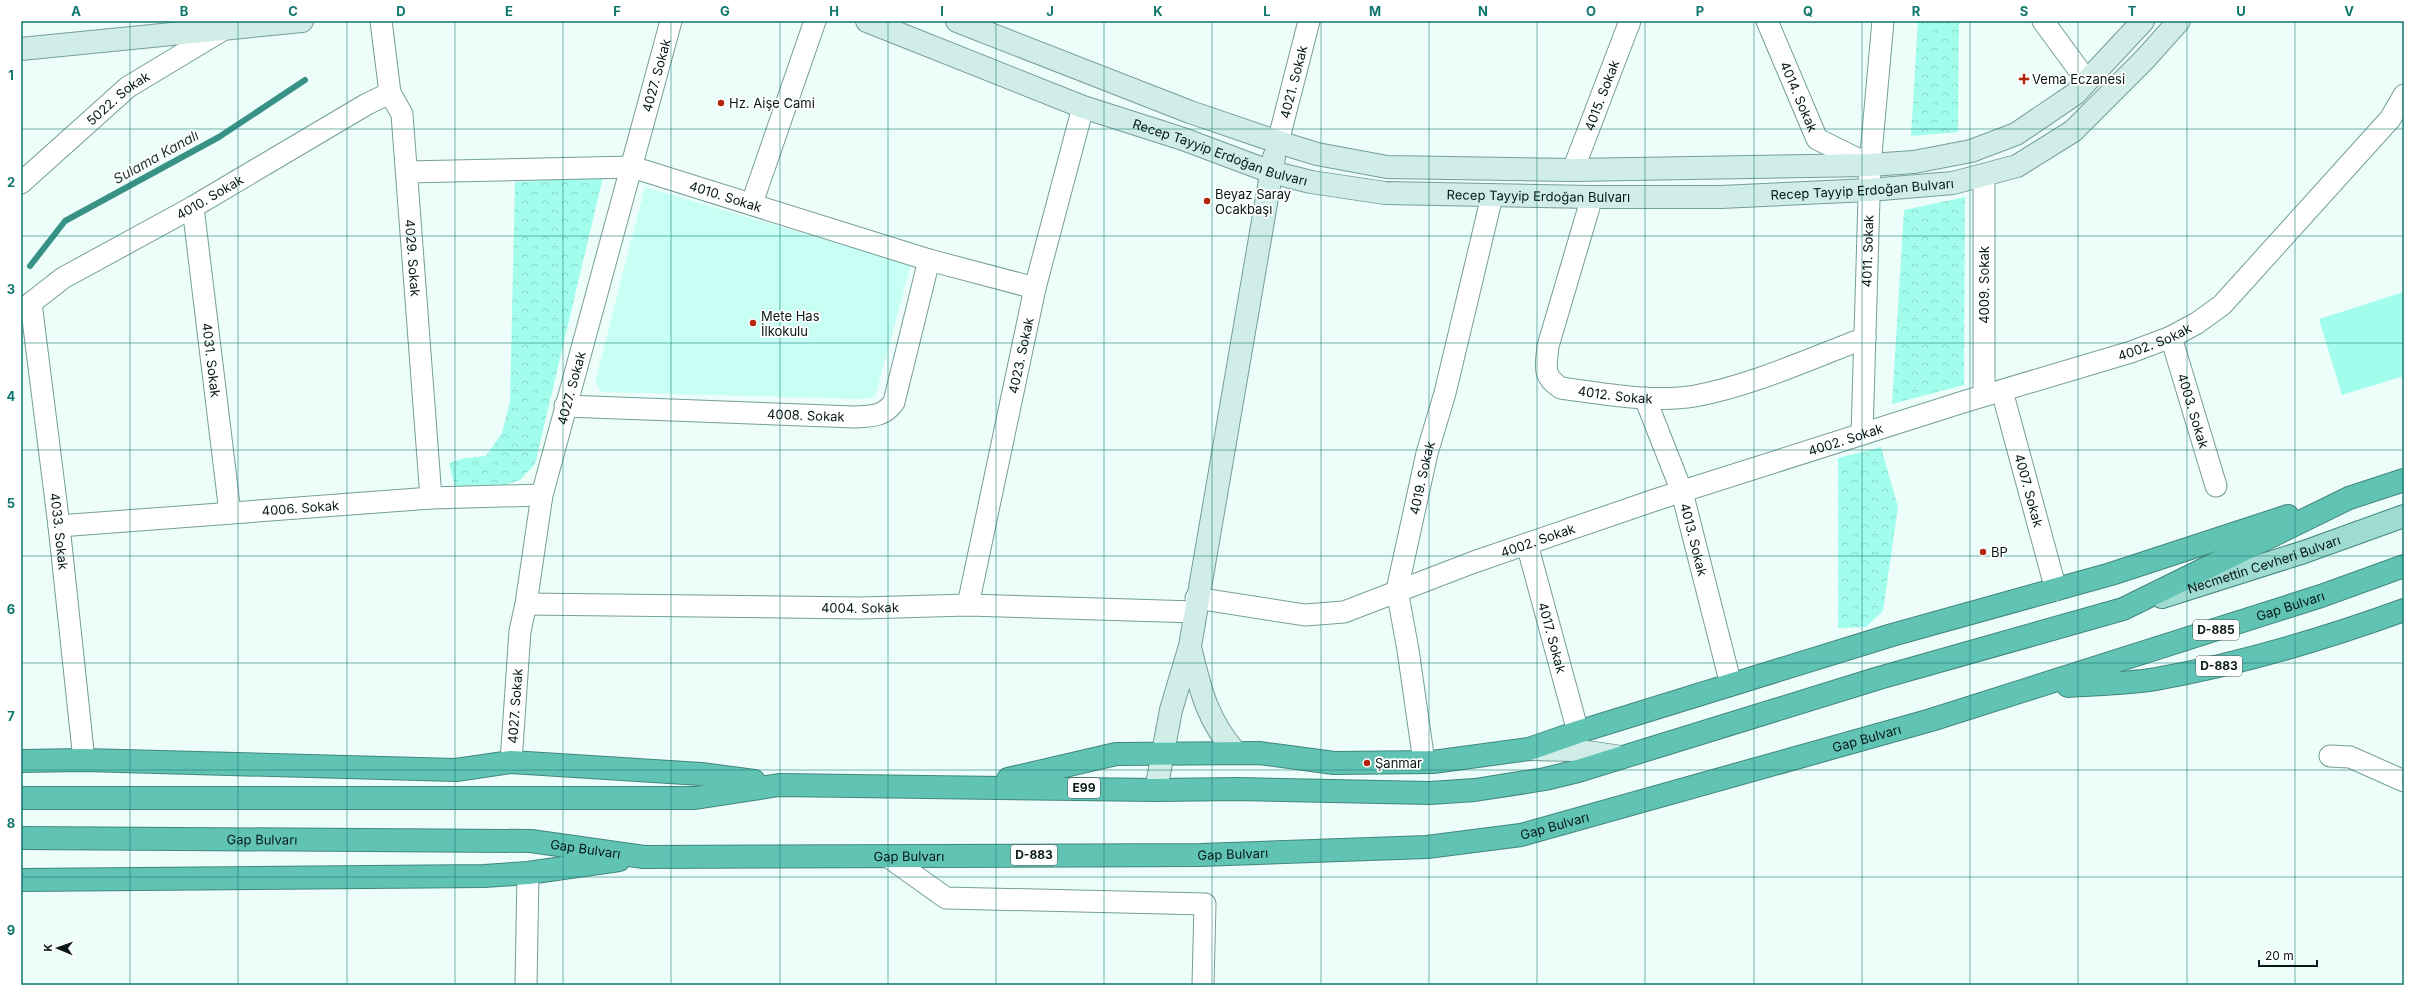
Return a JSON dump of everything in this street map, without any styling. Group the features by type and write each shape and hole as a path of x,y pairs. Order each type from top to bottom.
{"highway":[{"path":"975,786 1116,754 1259,753 1334,763 1424,762 1475,758 1529,749 1578,732 1892,635 2056,590 2171,555 2243,529 2349,498 2404,480"},
{"path":"2123,609 2349,498"},
{"name":"Gap Bulvarı","path":"21,838 531,841 644,857 1201,855 1427,847 1521,834 1931,720 2313,599 2404,566"},
{"name":"E99","path":"21,798 695,798 779,785 975,786 1156,790 1238,789 1430,793 1475,790 1545,779 1879,678 2123,609"},
{"name":"D-883","path":"2027,690 2155,679 2228,664 2298,645 2404,610"},
{"path":"21,761 84,760 456,770 511,762 701,774 779,785"},
{"path":"21,880 484,876 528,873 644,857"}],"main road":[{"path":"21,49 302,21"},
{"name":"Recep Tayyip Erdoğan Bulvarı","path":"867,21 1083,107 1183,139 1271,172 1311,182 1385,193 1592,197 1722,197 1869,190 1953,182 2017,166 2073,131 2145,59 2179,21"},
{"name":"Recep Tayyip Erdoğan Bulvarı","path":"957,21 1190,112 1317,154 1387,167 1573,170 1870,165 1914,162 1971,151 2016,134 2075,94 2143,21"},
{"path":"1156,790 1171,710 1190,646 1271,172 1278,142"},
{"name":"Necmettin Cevheri Bulvarı","path":"2123,609 2304,552 2404,516"},
{"path":"1190,646 1202,697 1210,717 1224,740 1236,753"},
{"path":"1529,749 1573,750 1621,757"}],"street":[{"name":"4029. Sokak","path":"382,21 390,93 402,114 431,498"},
{"name":"4027. Sokak","path":"511,762 520,631 526,604 542,495 671,21"},
{"path":"752,203 814,21"},
{"name":"4021. Sokak","path":"1278,142 1309,21"},
{"name":"4015. Sokak","path":"1573,170 1630,21"},
{"name":"4014. Sokak","path":"1767,21 1817,139 1870,165"},
{"name":"4011. Sokak","path":"1862,434 1870,165 1883,21"},
{"path":"2043,21 2087,81"},
{"name":"5022. Sokak","path":"21,183 128,87 226,28"},
{"name":"4010. Sokak","path":"26,300 63,278 193,207 367,104 390,93"},
{"name":"4002. Sokak","path":"1196,605 1305,616 1344,612 1397,590 1527,544 1682,492 1993,393 2131,352 2171,337 2197,323 2222,304 2390,119 2404,95"},
{"name":"4023. Sokak","path":"968,606 1035,288 1083,107"},
{"name":"4010. Sokak","path":"407,172 632,167 752,203 929,260 1035,288"},
{"name":"4009. Sokak","path":"1984,175 1993,393"},
{"name":"4019. Sokak","path":"1424,762 1408,650 1397,590 1427,453 1445,393 1492,196"},
{"name":"4012. Sokak","path":"1592,197 1548,346 1546,370 1551,382 1561,388 1645,398 1694,396 1748,382 1865,338"},
{"name":"4031. Sokak","path":"193,207 230,513"},
{"name":"4008. Sokak","path":"565,406 854,417 874,416 888,412 894,402 929,260"},
{"name":"4033. Sokak","path":"26,300 59,526 84,760"},
{"name":"4003. Sokak","path":"2171,337 2216,486"},
{"name":"4007. Sokak","path":"1993,393 2056,590"},
{"name":"4013. Sokak","path":"1645,398 1682,492 1731,685"},
{"name":"4006. Sokak","path":"59,526 431,498 542,495"},
{"name":"4017. Sokak","path":"1527,544 1578,732"},
{"name":"4004. Sokak","path":"526,604 861,608 1196,605"},
{"path":"2330,756 2350,757 2404,781"},
{"path":"886,856 946,898 1205,904 1203,985"},
{"path":"526,985 528,873"}],"shaded area":[{"name":"Mete Has İlkokulu","path":"645,187 911,265 875,397 865,399 601,392 595,382"}],"green space":[{"path":"1918,21 1959,21 1958,132 1911,136"},
{"path":"603,177 535,464 520,480 503,486 455,487 449,463 465,458 486,456 502,433 510,401 515,182"},
{"path":"1965,197 1964,385 1892,404 1904,210"},
{"path":"2404,292 2404,376 2342,395 2319,319"},
{"path":"1881,447 1898,507 1883,611 1866,627 1838,628 1838,458"}],"waterway":[{"name":"Sulama Kanalı","path":"30,266 65,221 219,137 305,80"}],"place":[{"name":"Vema Eczanesi","path":"2024,79"},
{"name":"Hz. Aişe Cami","path":"721,103"},
{"name":"Beyaz Saray Ocakbaşı","path":"1207,201"},
{"name":"Mete Has İlkokulu","path":"753,323"},
{"name":"BP","path":"1983,552"},
{"name":"Şanmar","path":"1367,763"}]}
